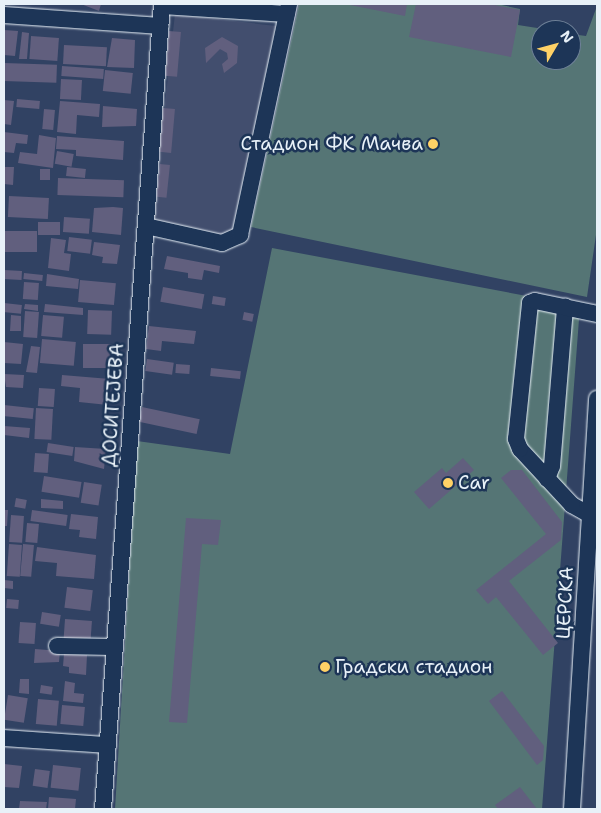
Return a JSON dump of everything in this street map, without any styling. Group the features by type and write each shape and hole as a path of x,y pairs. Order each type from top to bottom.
{"street":[{"path":"146,226 222,243 240,235 288,9 162,5"},
{"name":"ДОСИТЕЈЕВА","path":"103,809 162,5"},
{"path":"4,15 161,26"},
{"path":"590,515 572,506 520,449 516,439 530,303 536,301 597,314"},
{"path":"547,479 552,466 565,307"},
{"name":"ЦЕРСКА","path":"572,809 597,399"},
{"path":"57,646 115,647"},
{"path":"4,738 108,745"}],"shaded area":[{"path":"175,14 276,26 236,228 226,236 152,220"}],"green space":[{"name":"Стадион ФК Мачва","path":"299,4 497,4 520,9 518,25 531,27 531,70 581,70 581,35 586,36 597,6 597,228 587,297 251,227"},
{"path":"272,248 580,306 542,809 115,809 137,441 230,454"}],"building":[{"path":"81,4 101,4 99,11"},
{"path":"345,4 407,4 405,16"},
{"path":"416,4 490,4 520,10 511,57 409,37"},
{"path":"4,30 18,31 15,56 4,55"},
{"path":"169,31 181,32 177,77 165,76"},
{"path":"22,32 29,33 27,59 19,59"},
{"path":"31,36 59,38 57,61 29,59"},
{"path":"222,37 238,46 237,63 224,73 222,64 228,59 227,53 220,49 206,63 205,48"},
{"path":"112,38 135,40 134,68 107,67"},
{"path":"64,45 107,47 106,66 63,64"},
{"path":"4,63 57,65 56,83 4,81"},
{"path":"62,66 104,69 103,79 61,76"},
{"path":"105,70 133,73 131,94 103,91"},
{"path":"61,79 82,80 81,100 60,99"},
{"path":"17,99 40,101 39,109 16,107"},
{"path":"4,100 14,101 11,125 4,124"},
{"path":"60,101 100,104 99,117 77,115 76,134 57,132"},
{"path":"103,106 137,109 136,126 102,127"},
{"path":"163,108 175,109 171,153 159,152"},
{"path":"44,109 55,110 53,130 42,129"},
{"path":"4,132 28,135 27,144 16,143 14,153 4,152"},
{"path":"39,135 56,138 53,168 18,163 20,152 37,154"},
{"path":"57,136 124,141 123,160 76,156 76,150 56,149"},
{"path":"57,151 74,154 71,167 55,164"},
{"path":"160,164 170,165 166,198 157,197"},
{"path":"4,167 14,167 13,185 4,184"},
{"path":"67,167 86,169 85,178 66,176"},
{"path":"40,169 50,169 50,180 40,180"},
{"path":"58,178 124,180 123,197 57,195"},
{"path":"9,196 49,198 48,219 8,217"},
{"path":"94,208 123,208 121,235 92,232"},
{"path":"64,217 90,219 89,234 63,232"},
{"path":"38,222 60,222 60,235 38,235"},
{"path":"4,231 37,231 37,252 4,252"},
{"path":"69,237 92,240 90,254 67,251"},
{"path":"51,238 66,240 64,253 71,254 69,271 48,268"},
{"path":"94,242 120,245 117,264 102,263 103,257 92,255"},
{"path":"167,256 220,266 219,273 204,270 202,280 188,278 188,273 164,269"},
{"path":"4,270 22,271 22,280 4,279"},
{"path":"24,273 43,275 42,281 23,279"},
{"path":"47,274 79,279 78,289 46,286"},
{"path":"80,280 116,283 114,305 78,302"},
{"path":"24,282 39,283 38,300 23,299"},
{"path":"163,287 204,294 202,309 160,302"},
{"path":"213,296 226,298 225,306 212,304"},
{"path":"4,303 22,305 21,314 4,312"},
{"path":"25,304 38,305 38,311 24,309"},
{"path":"45,304 83,308 83,315 44,312"},
{"path":"88,310 112,311 111,335 87,334"},
{"path":"25,311 39,312 37,338 23,337"},
{"path":"244,312 254,314 252,322 242,320"},
{"path":"11,315 21,316 21,331 10,331"},
{"path":"43,315 64,317 62,338 41,336"},
{"path":"149,326 196,331 194,344 162,341 161,351 146,349"},
{"path":"42,339 76,342 74,366 40,363"},
{"path":"4,342 23,344 21,364 4,363"},
{"path":"83,344 114,344 114,368 83,368"},
{"path":"31,346 40,347 37,373 26,372"},
{"path":"147,359 174,363 172,375 145,371"},
{"path":"176,364 190,365 189,374 175,373"},
{"path":"211,368 241,371 240,379 210,376"},
{"path":"4,374 24,375 23,388 6,387"},
{"path":"62,375 110,379 108,405 79,402 80,388 61,386"},
{"path":"39,388 55,389 54,407 38,406"},
{"path":"4,405 34,408 33,419 4,416"},
{"path":"142,407 200,419 197,434 139,422"},
{"path":"36,408 53,409 51,440 34,439"},
{"path":"4,426 30,428 29,438 4,435"},
{"path":"48,443 74,447 72,456 47,452"},
{"path":"75,447 106,449 104,469 74,461"},
{"path":"35,453 49,454 48,473 34,472"},
{"path":"463,458 474,470 429,509 414,492 442,468 446,473"},
{"path":"511,470 522,470 562,522 561,540 509,581 558,643 543,655 496,597 488,604 476,590 546,534 501,478"},
{"path":"44,476 82,482 79,498 41,492"},
{"path":"84,482 102,485 98,506 81,503"},
{"path":"16,498 27,500 25,509 14,507"},
{"path":"41,499 63,501 63,509 41,508"},
{"path":"4,510 8,510 7,526 4,526"},
{"path":"32,510 68,515 66,526 30,521"},
{"path":"71,514 98,517 96,539 79,537 80,530 69,529"},
{"path":"11,515 24,516 22,543 9,542"},
{"path":"186,518 221,520 218,545 202,544 187,723 169,722"},
{"path":"27,523 39,524 37,543 25,542"},
{"path":"9,544 22,545 20,577 7,576"},
{"path":"23,544 34,545 31,577 20,576"},
{"path":"37,547 96,555 94,579 56,576 57,563 35,561"},
{"path":"4,580 13,581 13,589 4,588"},
{"path":"67,587 93,590 90,611 64,608"},
{"path":"7,599 19,600 18,609 6,608"},
{"path":"42,612 61,615 59,627 40,624"},
{"path":"65,619 92,621 91,641 64,639"},
{"path":"20,622 36,623 34,644 19,643"},
{"path":"35,649 60,651 59,662 34,663"},
{"path":"64,654 87,655 86,675 69,673 69,667 63,666"},
{"path":"20,679 29,679 29,694 19,693"},
{"path":"65,681 75,683 74,693 84,694 83,703 63,701"},
{"path":"41,685 53,687 52,695 40,693"},
{"path":"502,691 544,746 543,760 537,765 489,701"},
{"path":"8,695 28,698 24,723 4,720"},
{"path":"38,699 59,701 57,726 36,724"},
{"path":"62,705 85,707 83,726 60,724"},
{"path":"4,764 22,766 19,788 4,787"},
{"path":"53,765 81,768 78,791 51,788"},
{"path":"35,769 50,771 47,788 33,786"},
{"path":"520,787 537,809 498,809 495,805"},
{"path":"49,797 76,799 75,809 48,809"},
{"path":"20,801 47,802 46,809 19,809"}],"place":[{"name":"Стадион ФК Мачва","path":"433,144"},
{"name":"Car","path":"448,483"},
{"name":"Градски стадион","path":"325,667"}]}
